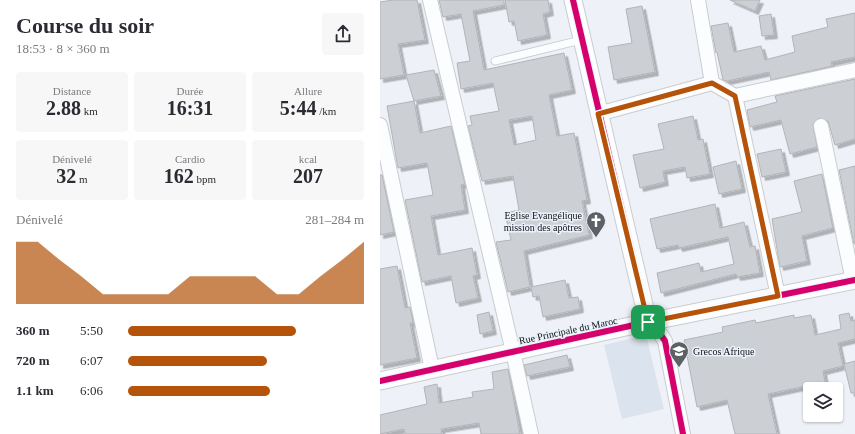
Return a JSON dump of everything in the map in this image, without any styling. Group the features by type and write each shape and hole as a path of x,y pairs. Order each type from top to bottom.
{"street":[{"path":"430,0 531,434"},
{"path":"572,0 648,322 661,335 665,342 683,434"},
{"path":"698,0 712,83"},
{"path":"598,114 712,83 735,96 855,70"},
{"path":"735,96 778,296"},
{"path":"380,125 432,369"},
{"path":"821,126 854,280"},
{"name":"Rue Principale du Maroc","path":"380,381 648,322 854,280"}],"lane":[{"path":"495,61 581,40"}],"shaded area":[{"path":"646,335 664,409 622,419 604,345"}],"building":[{"path":"393,0 417,0 425,40 398,44 404,75 380,79 380,2"},
{"path":"439,0 504,0 504,5 473,11 484,70 564,53 572,90 549,95 557,136 574,133 587,200 582,201 589,235 524,251 530,287 508,292 496,242 511,240 505,213 519,210 513,176 482,181 468,126 472,125 470,116 499,111 493,83 461,89 457,63 470,61 461,14 443,17","holes":["532,116 536,140 514,145 509,120"]},
{"path":"505,0 548,0 550,12 543,14 547,35 518,41 514,21 509,22"},
{"path":"730,0 760,0 755,11"},
{"path":"642,6 655,72 614,80 608,47 632,43 626,9"},
{"path":"855,13 855,57 831,62 832,66 771,80 769,72 727,81 723,80 711,26 728,23 734,52 761,46 765,60 795,52 792,36 828,27 826,19"},
{"path":"771,14 774,35 762,36 759,16"},
{"path":"434,70 441,96 414,101 406,75"},
{"path":"855,79 855,139 835,145 828,121 819,118 813,124 817,147 790,154 781,120 750,127 747,110 777,102 775,96"},
{"path":"414,101 420,133 451,126 465,184 461,185 465,210 431,216 438,255 472,248 477,275 473,276 478,298 456,303 451,276 422,282 405,200 433,195 427,163 398,168 387,106"},
{"path":"693,116 698,140 703,139 710,174 687,178 685,167 663,171 665,182 640,188 633,155 664,149 658,124"},
{"path":"781,149 786,172 762,177 757,154"},
{"path":"736,161 742,189 719,194 713,167"},
{"path":"855,166 855,244 854,244 839,170"},
{"path":"822,174 833,228 802,236 807,261 780,267 772,219 802,212 794,181"},
{"path":"380,175 382,175 394,232 380,235"},
{"path":"715,204 720,228 744,222 750,247 755,246 760,273 737,277 736,274 661,293 657,273 699,263 701,272 734,264 728,237 679,248 678,245 657,249 650,219"},
{"path":"397,266 405,308 410,307 413,323 410,323 417,358 380,365 380,269"},
{"path":"565,280 569,298 578,297 580,309 543,317 539,296 533,297 531,287"},
{"path":"489,312 493,331 480,334 477,315"},
{"path":"849,313 851,321 855,320 855,339 838,343 843,366 823,371 825,382 803,382 803,387 768,394 777,434 735,434 727,400 697,407 684,340 723,332 722,327 755,320 756,323 794,315 794,318 811,315 815,335 841,329 839,315"},
{"path":"567,355 570,367 527,376 524,365"},
{"path":"855,361 855,393 851,393 844,364"},
{"path":"508,369 520,434 481,434 479,423 441,429 442,434 405,434 404,429 380,434 380,415 427,404 424,387 437,384 439,403 473,397 472,392 494,389 492,372"}],"cycle path":[{"path":"573,0 648,322 665,341 683,434"},
{"path":"380,381 648,322 855,280"}],"place":[{"name":"Eglise Evangélique mission des apôtres","path":"596,238"},
{"name":"Grecos Afrique","path":"679,368"}],"route":[{"path":"712,83 724,88 735,96 778,296 648,322 598,114 712,83"}]}
